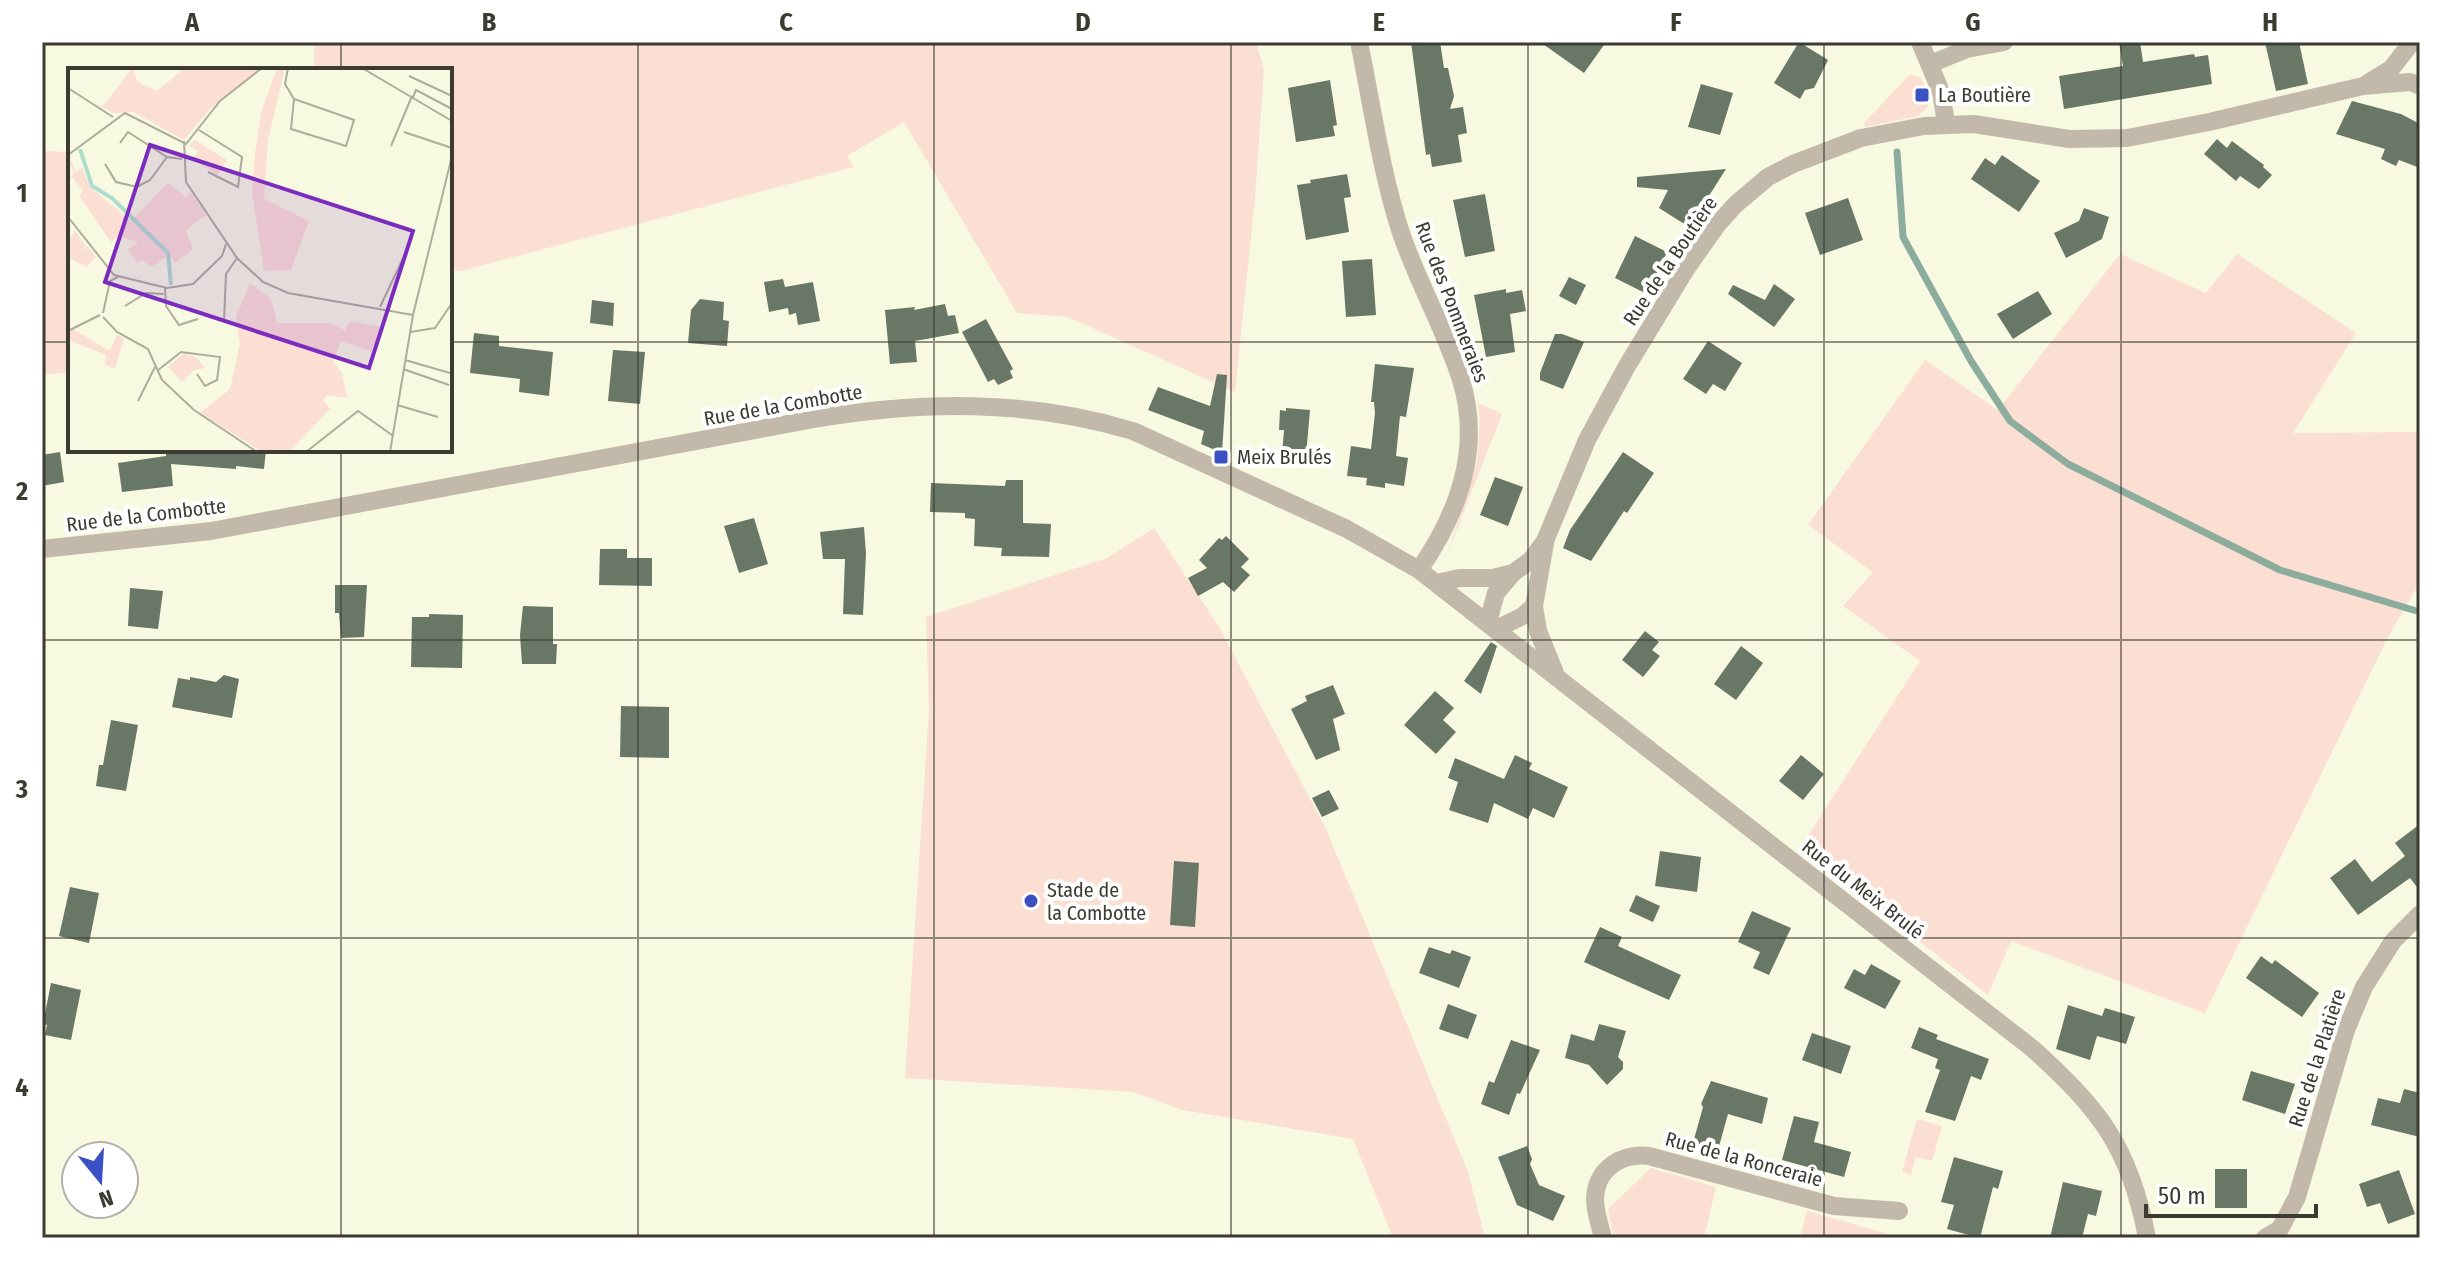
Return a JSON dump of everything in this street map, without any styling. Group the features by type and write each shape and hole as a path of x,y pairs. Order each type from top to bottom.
{"street":[{"name":"Rue des Pommeraies","path":"1359,42 1400,230 1453,357 1465,400 1469,441 1467,467 1456,503 1441,536 1419,570"},
{"path":"1920,42 1941,92 1946,123"},
{"path":"1930,64 1967,49 2004,42"},
{"path":"2363,86 2391,69 2412,42"},
{"name":"Rue de la Boutière","path":"1558,678 1542,643 1534,606 1545,541 1587,440 1627,366 1686,269 1717,225 1768,177 1830,148 1894,131 1946,123 2015,129 2069,139 2127,138 2363,86 2415,84"},
{"name":"Rue de la Combotte","path":"42,549 242,526 832,416 927,405 972,405 1060,414 1133,431 1347,529 1419,570 1492,626"},
{"name":"Rue de la Boutière","path":"1492,626 1496,593 1513,573 1531,560 1545,541"},
{"path":"1437,583 1513,573"},
{"path":"1492,626 1523,616 1534,606"},
{"name":"Rue du Meix Brulé","path":"1492,626 2033,1049 2073,1086 2101,1117 2120,1150 2135,1187 2147,1238"},
{"name":"Rue de la Platière","path":"2278,1235 2297,1197 2346,1030 2364,987 2393,941 2420,914"},
{"name":"Rue de la Ronceraie","path":"1603,1238 1595,1201 1599,1180 1616,1162 1628,1156 1649,1156 1834,1206 1899,1211"}],"shaded area":[{"path":"315,42 1256,42 1264,70 1255,198 1235,392 1068,317 1017,313 904,122 847,156 854,167 461,271 452,270 452,68 313,68"},
{"path":"1910,74 1921,78 1925,88 1915,91 1917,103 1928,102 1928,107 1918,116 1865,127 1864,123"},
{"path":"42,151 68,152 68,372 42,375"},
{"path":"2120,254 2206,293 2237,254 2356,333 2293,433 2420,432 2420,592 2415,590 2386,641 2205,1013 2011,941 1988,995 1800,848 1920,661 1843,606 1873,572 1808,525 1925,360 1998,410"},
{"path":"1478,403 1502,414 1447,555 1477,461"},
{"path":"1154,528 1219,627 1326,829 1468,1172 1485,1238 1393,1238 1353,1139 1182,1110 1133,1092 905,1078 929,709 926,617 1107,558"},
{"path":"1917,1119 1942,1126 1932,1161 1916,1157 1911,1175 1902,1172"},
{"path":"1651,1168 1716,1187 1704,1238 1614,1238 1608,1209"},
{"path":"1807,1211 1885,1233 1894,1238 1800,1238"}],"building":[{"path":"1411,42 1440,42 1444,68 1448,68 1454,96 1450,109 1463,107 1467,133 1458,135 1462,162 1432,167 1430,154 1426,155"},
{"path":"1540,42 1606,42 1584,73"},
{"path":"1799,42 1828,60 1814,88 1805,90 1800,99 1774,83"},
{"path":"2119,42 2140,42 2143,62 2194,54 2195,57 2208,55 2212,84 2064,109 2059,76 2123,66"},
{"path":"2265,42 2299,42 2308,84 2276,91"},
{"path":"1330,80 1337,125 1333,126 1335,136 1296,142 1288,88"},
{"path":"1701,84 1733,93 1720,135 1688,127"},
{"path":"2352,101 2401,114 2420,124 2420,168 2399,160 2396,166 2381,159 2385,149 2336,134"},
{"path":"2217,139 2227,148 2232,141 2264,165 2272,175 2259,189 2240,176 2236,181 2204,154"},
{"path":"2002,155 2040,181 2019,212 1971,179 1985,158 1995,165"},
{"path":"1726,169 1689,227 1659,208 1668,190 1637,187 1637,177"},
{"path":"1347,174 1351,197 1344,198 1349,232 1306,240 1297,185"},
{"path":"1485,194 1495,251 1465,257 1453,200"},
{"path":"1848,198 1863,240 1820,255 1805,213"},
{"path":"2084,208 2109,217 2102,239 2066,258 2054,233 2079,221"},
{"path":"1635,236 1667,252 1647,294 1615,278"},
{"path":"1372,259 1376,315 1346,317 1342,261"},
{"path":"1569,277 1586,285 1576,305 1559,296"},
{"path":"783,279 785,287 813,282 820,321 798,325 796,313 789,315 788,308 769,312 764,282"},
{"path":"1774,284 1795,299 1774,327 1728,294 1733,285 1765,300"},
{"path":"1506,289 1506,293 1522,290 1526,311 1510,314 1515,352 1486,357 1474,295"},
{"path":"2038,291 2052,314 2013,339 1997,314"},
{"path":"700,299 724,302 723,320 729,321 727,346 688,343 691,310"},
{"path":"592,300 614,303 613,326 590,323"},
{"path":"945,304 948,316 955,315 959,333 915,341 917,362 890,364 885,310 915,307 914,310"},
{"path":"986,319 1013,369 1010,371 1013,378 998,385 994,379 988,382 962,332"},
{"path":"474,333 499,336 499,346 553,352 549,396 519,392 520,379 470,373"},
{"path":"1555,334 1584,342 1563,389 1540,380"},
{"path":"1708,341 1742,363 1725,391 1713,384 1706,394 1683,379"},
{"path":"613,350 645,352 640,404 608,401"},
{"path":"1375,364 1414,368 1406,417 1400,416 1396,456 1408,458 1404,486 1385,483 1385,488 1366,485 1367,478 1347,476 1351,446 1371,449"},
{"path":"1217,374 1227,375 1222,453 1201,444 1204,431 1148,410 1158,387 1210,406"},
{"path":"1286,408 1310,410 1306,456 1282,454 1284,430 1279,430 1280,410 1286,411"},
{"path":"60,452 64,482 42,486 42,455"},
{"path":"166,452 266,452 264,469 171,464 173,486 122,492 118,463 166,456"},
{"path":"1623,452 1654,473 1591,561 1563,548 1570,530"},
{"path":"1495,477 1523,487 1508,526 1480,515"},
{"path":"1006,480 1023,480 1023,523 1051,524 1049,557 1001,556 1002,548 974,546 975,519 965,518 965,513 930,512 931,483 1005,486"},
{"path":"754,518 768,564 739,573 724,526"},
{"path":"864,527 863,615 843,614 845,559 823,559 820,532"},
{"path":"1226,536 1249,559 1241,567 1250,575 1234,592 1223,582 1198,596 1188,578 1207,568 1199,560 1219,538 1222,540"},
{"path":"600,549 627,549 627,558 652,558 652,586 599,585"},
{"path":"335,585 367,585 364,637 341,638 339,613 335,613"},
{"path":"130,588 163,591 158,629 128,626"},
{"path":"523,606 553,607 556,664 522,664 520,635"},
{"path":"429,614 463,615 462,668 411,667 412,617 429,617"},
{"path":"1645,631 1659,642 1652,650 1660,656 1643,677 1622,660"},
{"path":"1491,642 1497,646 1481,694 1464,681"},
{"path":"1741,646 1763,663 1736,700 1714,684"},
{"path":"224,675 239,679 232,718 172,707 178,678 216,682"},
{"path":"1333,685 1345,714 1333,719 1340,750 1316,760 1291,709 1307,701 1305,696"},
{"path":"1435,691 1454,708 1443,720 1456,732 1436,754 1404,725"},
{"path":"621,706 669,707 669,758 620,757"},
{"path":"111,720 138,725 126,791 96,786"},
{"path":"1515,755 1532,763 1529,769 1568,787 1554,818 1533,808 1528,819 1494,803 1488,823 1449,810 1458,782 1448,778 1455,758 1504,779"},
{"path":"1801,755 1824,774 1803,800 1779,781"},
{"path":"1329,790 1339,809 1322,817 1312,798"},
{"path":"2420,824 2420,891 2410,878 2358,915 2330,878 2355,859 2372,882 2405,856 2395,843"},
{"path":"1660,851 1701,857 1697,892 1655,886"},
{"path":"1174,861 1199,863 1195,927 1170,925"},
{"path":"70,887 99,893 89,943 59,936"},
{"path":"1636,895 1660,906 1653,922 1629,911"},
{"path":"1752,911 1791,928 1769,975 1753,968 1760,952 1738,942"},
{"path":"1600,927 1622,937 1618,946 1681,975 1669,1000 1584,962"},
{"path":"1429,947 1450,954 1452,950 1471,957 1459,988 1419,973"},
{"path":"2261,956 2272,964 2275,960 2319,993 2302,1017 2246,978"},
{"path":"1871,964 1901,981 1885,1009 1844,988 1854,969 1865,975"},
{"path":"51,983 81,990 71,1040 45,1035 47,1025 43,1024"},
{"path":"1448,1004 1477,1015 1468,1039 1439,1029"},
{"path":"2068,1005 2102,1016 2105,1008 2135,1017 2126,1044 2097,1036 2090,1060 2056,1049"},
{"path":"1599,1024 1626,1031 1618,1057 1623,1062 1623,1069 1607,1085 1589,1065 1565,1058 1571,1034 1594,1041"},
{"path":"1919,1027 1938,1035 1936,1039 1989,1059 1981,1080 1971,1076 1955,1121 1925,1112 1940,1070 1935,1068 1938,1059 1911,1048"},
{"path":"1812,1033 1851,1046 1841,1074 1802,1060"},
{"path":"1511,1040 1540,1050 1509,1115 1481,1104 1489,1081 1494,1083"},
{"path":"2251,1071 2295,1084 2285,1114 2242,1100"},
{"path":"1711,1081 1768,1098 1762,1124 1728,1114 1718,1150 1693,1143 1703,1107 1701,1104"},
{"path":"2404,1089 2420,1093 2420,1137 2371,1125 2378,1098 2400,1103"},
{"path":"1794,1116 1819,1122 1814,1142 1851,1152 1844,1177 1782,1160"},
{"path":"1527,1146 1532,1159 1530,1164 1539,1185 1565,1196 1553,1221 1517,1205 1498,1157"},
{"path":"1954,1157 2003,1171 1998,1189 1993,1187 1980,1238 1947,1229 1954,1205 1941,1202"},
{"path":"2215,1169 2247,1169 2247,1208 2215,1208"},
{"path":"2399,1170 2415,1214 2388,1224 2380,1203 2367,1207 2359,1184"},
{"path":"2063,1182 2102,1191 2096,1216 2088,1214 2082,1238 2050,1238"}],"waterway":[{"path":"1897,152 1903,237 1971,361 2010,421 2068,464 2280,570 2420,612"}],"place":[{"name":"La Boutière","path":"1922,95"},
{"name":"Meix Brulés","path":"1221,457"},
{"name":"Stade de la Combotte","path":"1031,901"}]}
